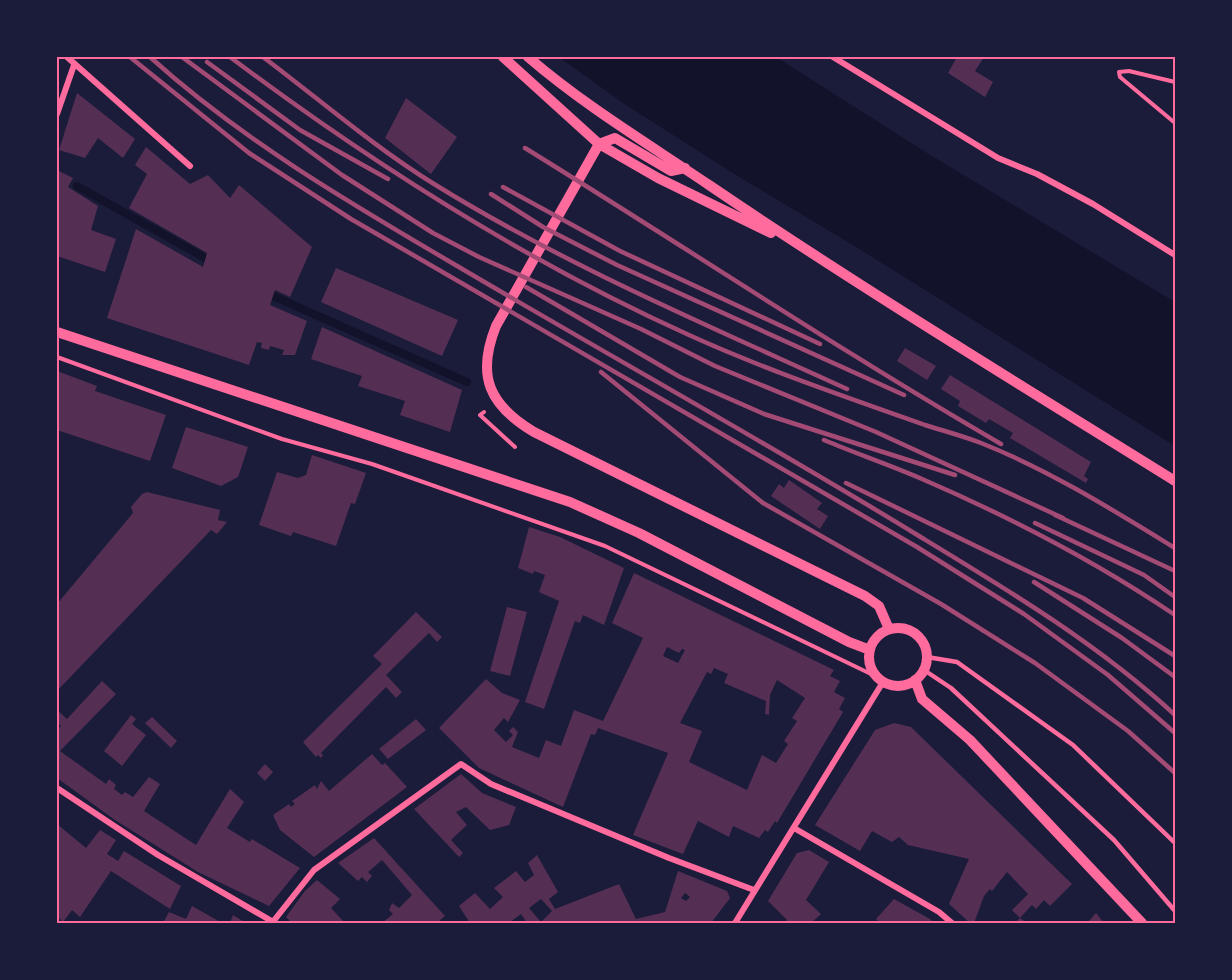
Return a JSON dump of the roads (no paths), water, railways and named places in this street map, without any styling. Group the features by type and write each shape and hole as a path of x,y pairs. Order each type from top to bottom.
{"street":[{"path":"67,57 190,166"},
{"path":"503,57 598,144 733,216 793,242"},
{"path":"528,57 610,122 685,168 793,242 1175,481"},
{"path":"833,57 998,158 1038,174 1093,204 1175,255"},
{"path":"57,114 74,65"},
{"path":"685,168 671,171 615,138 598,144 496,326 488,346 486,369 490,387 511,418 534,432 873,601 879,606 889,629"},
{"path":"57,332 570,502 639,532 849,642 870,650"},
{"path":"898,628 915,633 926,648 927,657 924,670 915,680 898,686 880,679 870,664 870,650 876,638 889,629 898,628"},
{"path":"735,923 794,828 880,679"},
{"path":"915,680 922,699 969,740 1142,923"},
{"path":"57,788 158,855 274,922 314,870 461,764 491,784 669,858 754,890"},
{"path":"794,828 939,912 952,923"}],"lane":[{"path":"927,657 957,662 1073,745 1175,843"},
{"path":"924,670 951,688 1114,840 1175,910"}],"waterway":[{"path":"77,186 205,258"},
{"path":"273,296 467,382"}],"railway":[{"path":"130,57 249,153 351,219 917,547 1024,614 1108,675 1175,733"},
{"path":"150,57 223,117 301,171 423,246 806,468 986,577 1084,641 1146,689 1175,715"},
{"path":"182,57 342,175 433,233 479,257 641,329 715,366 876,432 1063,518"},
{"path":"230,57 339,136 395,173 568,276 689,335 747,360 925,425 974,440 1031,465 1080,491 1175,548"},
{"path":"263,57 412,170 484,213 585,268 847,389"},
{"path":"207,62 300,130 388,179"},
{"path":"525,148 821,335 1001,444"},
{"path":"503,187 620,251 820,344"},
{"path":"491,194 543,227 617,265 904,395"},
{"path":"526,287 680,377 764,414 955,475"},
{"path":"601,372 763,503 941,604 1035,663 1128,731 1175,773"},
{"path":"824,440 922,479 1020,524 1114,576 1175,615"},
{"path":"846,483 1083,598 1175,656"},
{"path":"1055,515 1175,571"},
{"path":"1035,523 1144,575 1175,597"},
{"path":"1034,582 1122,638 1175,677"}]}
